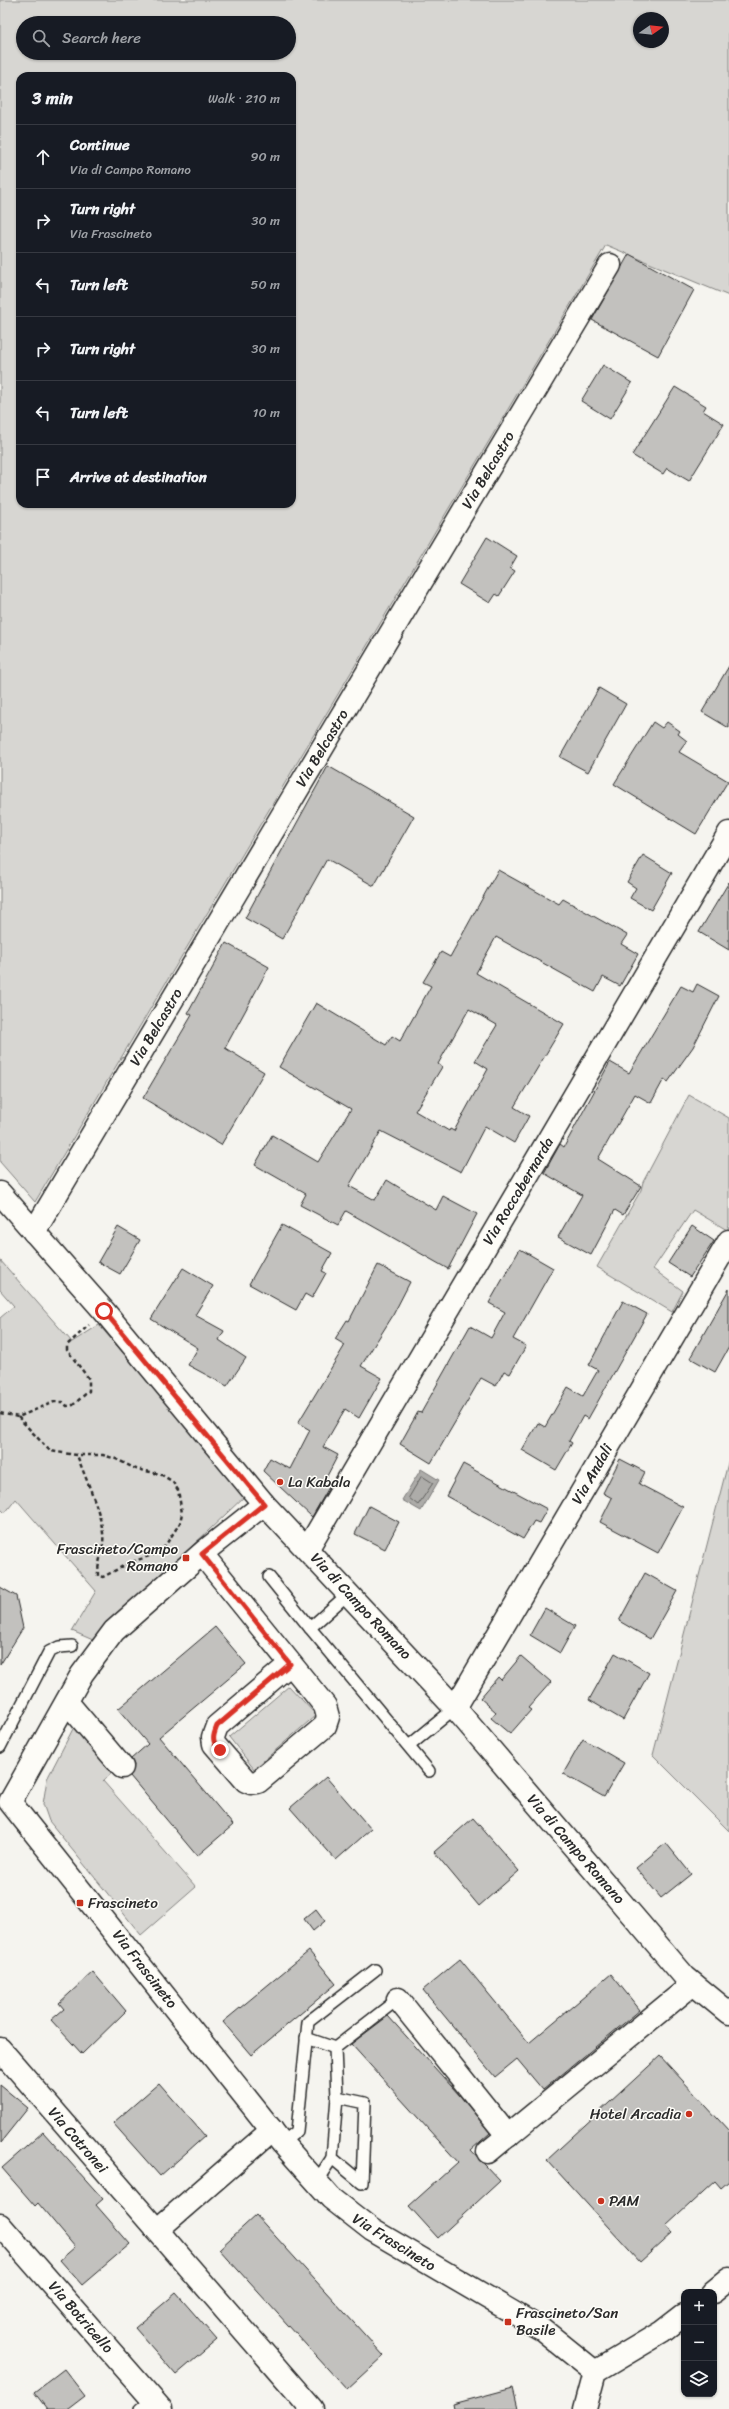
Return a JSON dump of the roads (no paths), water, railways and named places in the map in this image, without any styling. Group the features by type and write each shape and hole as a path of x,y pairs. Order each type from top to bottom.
{"street":[{"name":"Via Belcastro","path":"34,1232 610,265"},
{"name":"Via Roccabernarda","path":"308,1548 729,833"},
{"name":"Via di Campo Romano","path":"0,1193 104,1311 264,1504 308,1548 454,1708 685,1977 729,2013"},
{"name":"Via Andali","path":"454,1708 729,1241"},
{"name":"Via Frascineto","path":"264,1504 202,1554 114,1631 82,1674 5,1808 277,2137 316,2182 350,2214 372,2230 543,2330 595,2372"},
{"path":"202,1554 325,1706 328,1717 327,1722 258,1782 251,1783 246,1781 214,1744 213,1737 217,1726 290,1664"},
{"path":"67,1702 122,1766"},
{"path":"488,2152 693,1984"},
{"path":"398,1999 508,2136"},
{"name":"Via Cotronei","path":"0,2049 312,2409"},
{"path":"157,2230 277,2137"},
{"name":"Via Botricello","path":"0,2225 152,2406"},
{"path":"717,2289 729,2279"},
{"path":"584,2409 595,2372 662,2332 681,2317"}],"lane":[{"path":"269,1577 430,1771"},
{"path":"310,1628 349,1593"},
{"path":"0,1747 49,1652 59,1646 72,1646"},
{"path":"409,1746 454,1708"},
{"path":"277,2137 297,2131 308,2022 375,1970"},
{"path":"335,2048 398,1999"},
{"path":"306,2038 335,2048"},
{"path":"316,2182 332,2158 337,2096 335,2048"},
{"path":"332,2158 362,2183 365,2103 337,2096"}],"water":[{"path":"421,1469 439,1480 421,1511 402,1500"}],"place":[{"name":"La Kabala","path":"280,1482"},
{"name":"Frascineto/Campo Romano","path":"186,1558"},
{"name":"Frascineto","path":"80,1903"},
{"name":"Hotel Arcadia","path":"689,2114"},
{"name":"PAM","path":"601,2201"},
{"name":"Frascineto/San Basile","path":"508,2322"}]}
